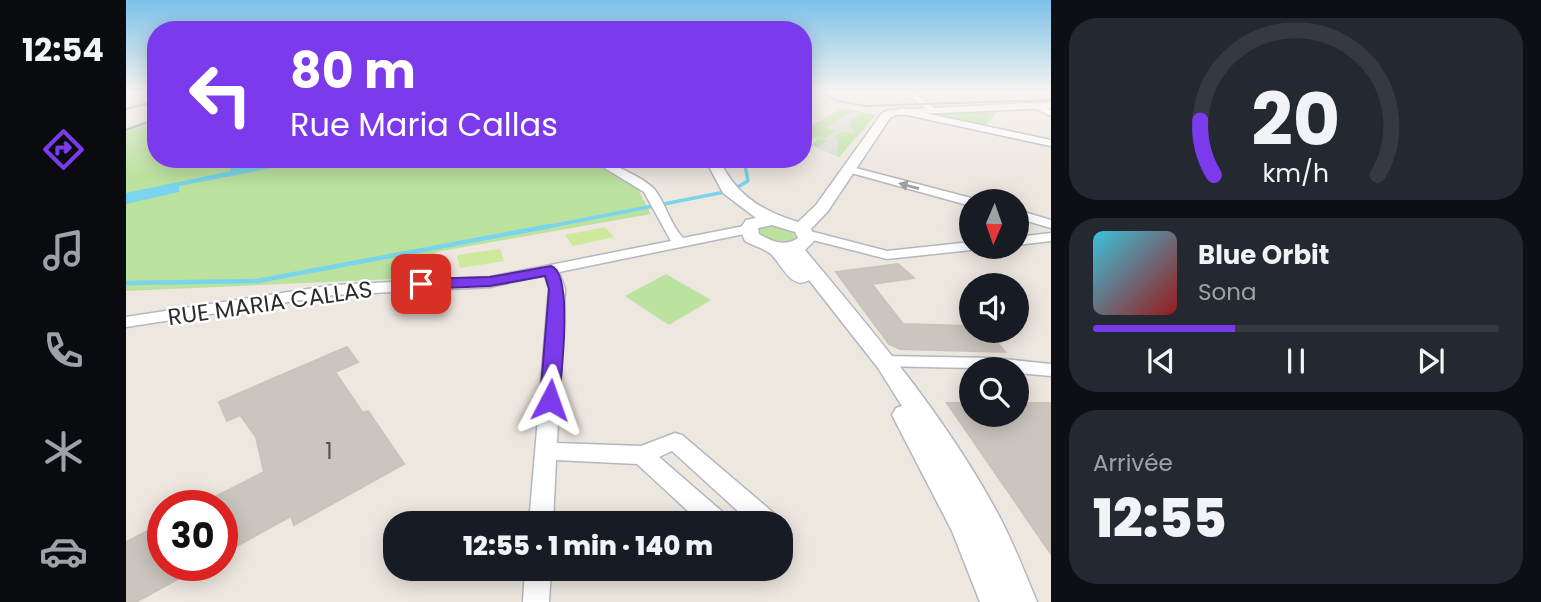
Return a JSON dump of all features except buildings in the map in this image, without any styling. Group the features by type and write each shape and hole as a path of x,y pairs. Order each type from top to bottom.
{"street":[{"path":"798,237 822,208 883,120"},
{"path":"944,120 1051,143"},
{"path":"611,168 646,187 671,233 680,243"},
{"path":"717,168 751,225 798,237 900,256 959,248"},
{"path":"848,169 959,199"},
{"path":"1029,218 1051,224"},
{"path":"751,225 779,221 798,237 879,362 938,439 987,525 1019,602"},
{"name":"RUE MARIA CALLAS","path":"126,323 334,290 490,282 705,240 751,225"},
{"path":"1029,240 1051,237"},
{"path":"542,511 557,289 551,270"},
{"path":"879,362 993,364 1049,372"},
{"path":"879,362 966,525 998,602"},
{"path":"546,452 642,455 675,441 754,511"},
{"path":"642,455 705,511"},
{"path":"536,602 537,581"}],"green space":[{"path":"821,120 872,120 839,157 812,145 817,139 812,139 812,125"},
{"path":"956,120 990,120 985,126"},
{"path":"147,124 147,168 606,168 637,187 651,214 436,252 418,278 126,291 126,132"},
{"path":"765,225 791,230 796,237 783,243 773,241 759,234 758,230"},
{"path":"605,227 614,237 573,246 565,235"},
{"path":"500,249 504,261 460,268 457,255"},
{"path":"666,274 711,300 669,325 625,296"}],"shaded area":[{"path":"838,120 852,120 849,122 855,134 843,131 834,137 837,139 838,155 817,148 827,140 812,139 812,136 826,138 836,131 825,128"}],"water":[{"path":"230,168 272,168 179,186 179,192 126,204 126,193 231,171"}],"waterway":[{"path":"734,189 748,181 746,168"},
{"path":"541,228 725,192"},
{"path":"126,283 257,281 550,226"}],"railway":[{"path":"126,130 147,122"}],"route":[{"path":"421,284 490,282 551,270 557,289 550,400"}]}
